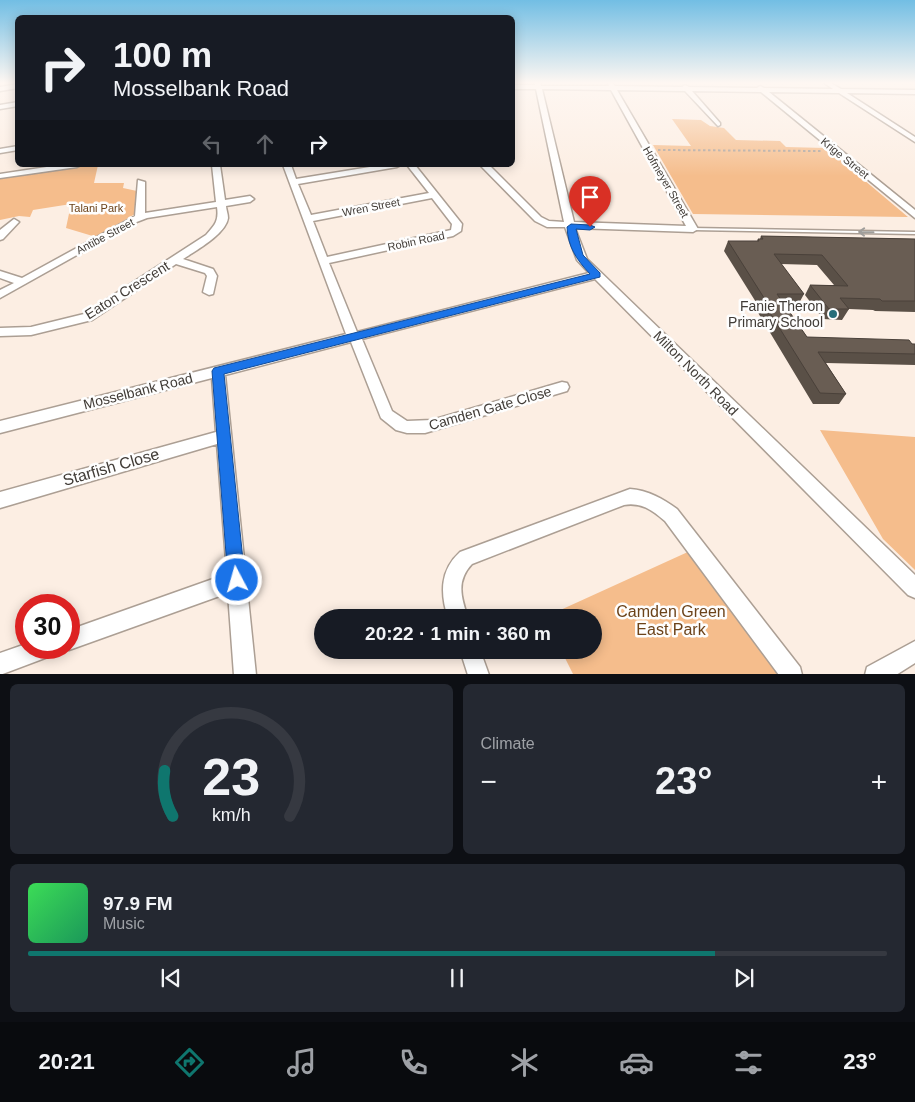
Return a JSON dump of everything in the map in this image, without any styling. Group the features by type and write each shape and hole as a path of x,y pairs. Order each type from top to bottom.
{"street":[{"name":"Milton North Road","path":"545,113 578,256 915,588"},
{"name":"Hofmeyer Street","path":"627,113 693,229"},
{"path":"709,113 718,124"},
{"name":"Krige Street","path":"791,113 915,215"},
{"path":"874,113 915,140"},
{"path":"0,151 15,148"},
{"path":"0,176 59,167"},
{"name":"Eaton Crescent","path":"0,332 17,334 88,317 209,237 219,227 223,219 216,167"},
{"path":"288,167 353,337"},
{"path":"294,182 385,167"},
{"name":"Robin Road","path":"323,261 454,233 458,229 457,224 413,167"},
{"path":"486,167 544,223 554,226 693,229"},
{"path":"140,217 141,182"},
{"name":"Wren Street","path":"307,219 434,195"},
{"name":"Antibe Street","path":"0,295 140,217 250,199"},
{"path":"0,237 14,222"},
{"path":"175,260 209,271 212,276 209,292"},
{"path":"0,274 23,282"},
{"name":"Mosselbank Road","path":"0,426 596,275"},
{"name":"Camden Gate Close","path":"353,337 359,345 386,414 390,420 406,428 414,429 432,426 562,387"},
{"path":"218,371 222,436 246,674"},
{"name":"Starfish Close","path":"0,500 222,436"},
{"path":"454,609 451,600 451,588 456,570 466,558 623,498 635,496 655,503 671,515 792,674"},
{"path":"80,636 237,580"},
{"path":"875,674 915,651"},
{"path":"0,664 15,659"},
{"path":"473,659 479,674"}],"lane":[{"path":"693,229 915,233"}],"path":[{"path":"647,150 824,151 839,153"}],"green space":[{"path":"672,119 701,120 710,126 724,128 736,140 780,141 786,147 826,148 908,217 693,214 653,145 691,146"},
{"name":"Talani Park","path":"71,167 98,167 94,183 124,183 123,188 137,191 135,214 96,237 66,228 71,204 33,210 30,217 19,216 0,220 0,177"},
{"path":"820,430 915,437 915,570 883,539"},
{"name":"Camden Green East Park","path":"690,551 781,674 573,674 566,659 602,659 602,609 563,609"}],"building":[{"path":"761,236 915,239 915,301 840,298 849,309 829,309 810,285 848,286 822,255 774,254 804,294 777,294 807,337 909,340 912,344 915,344 915,354 818,352 846,394 820,393 728,241 759,241 758,239 763,239"}],"place":[{"name":"Fanie Theron Primary School","path":"833,314"}],"route":[{"path":"237,580 222,436 218,371 596,275 578,256 571,227 590,227"}]}
